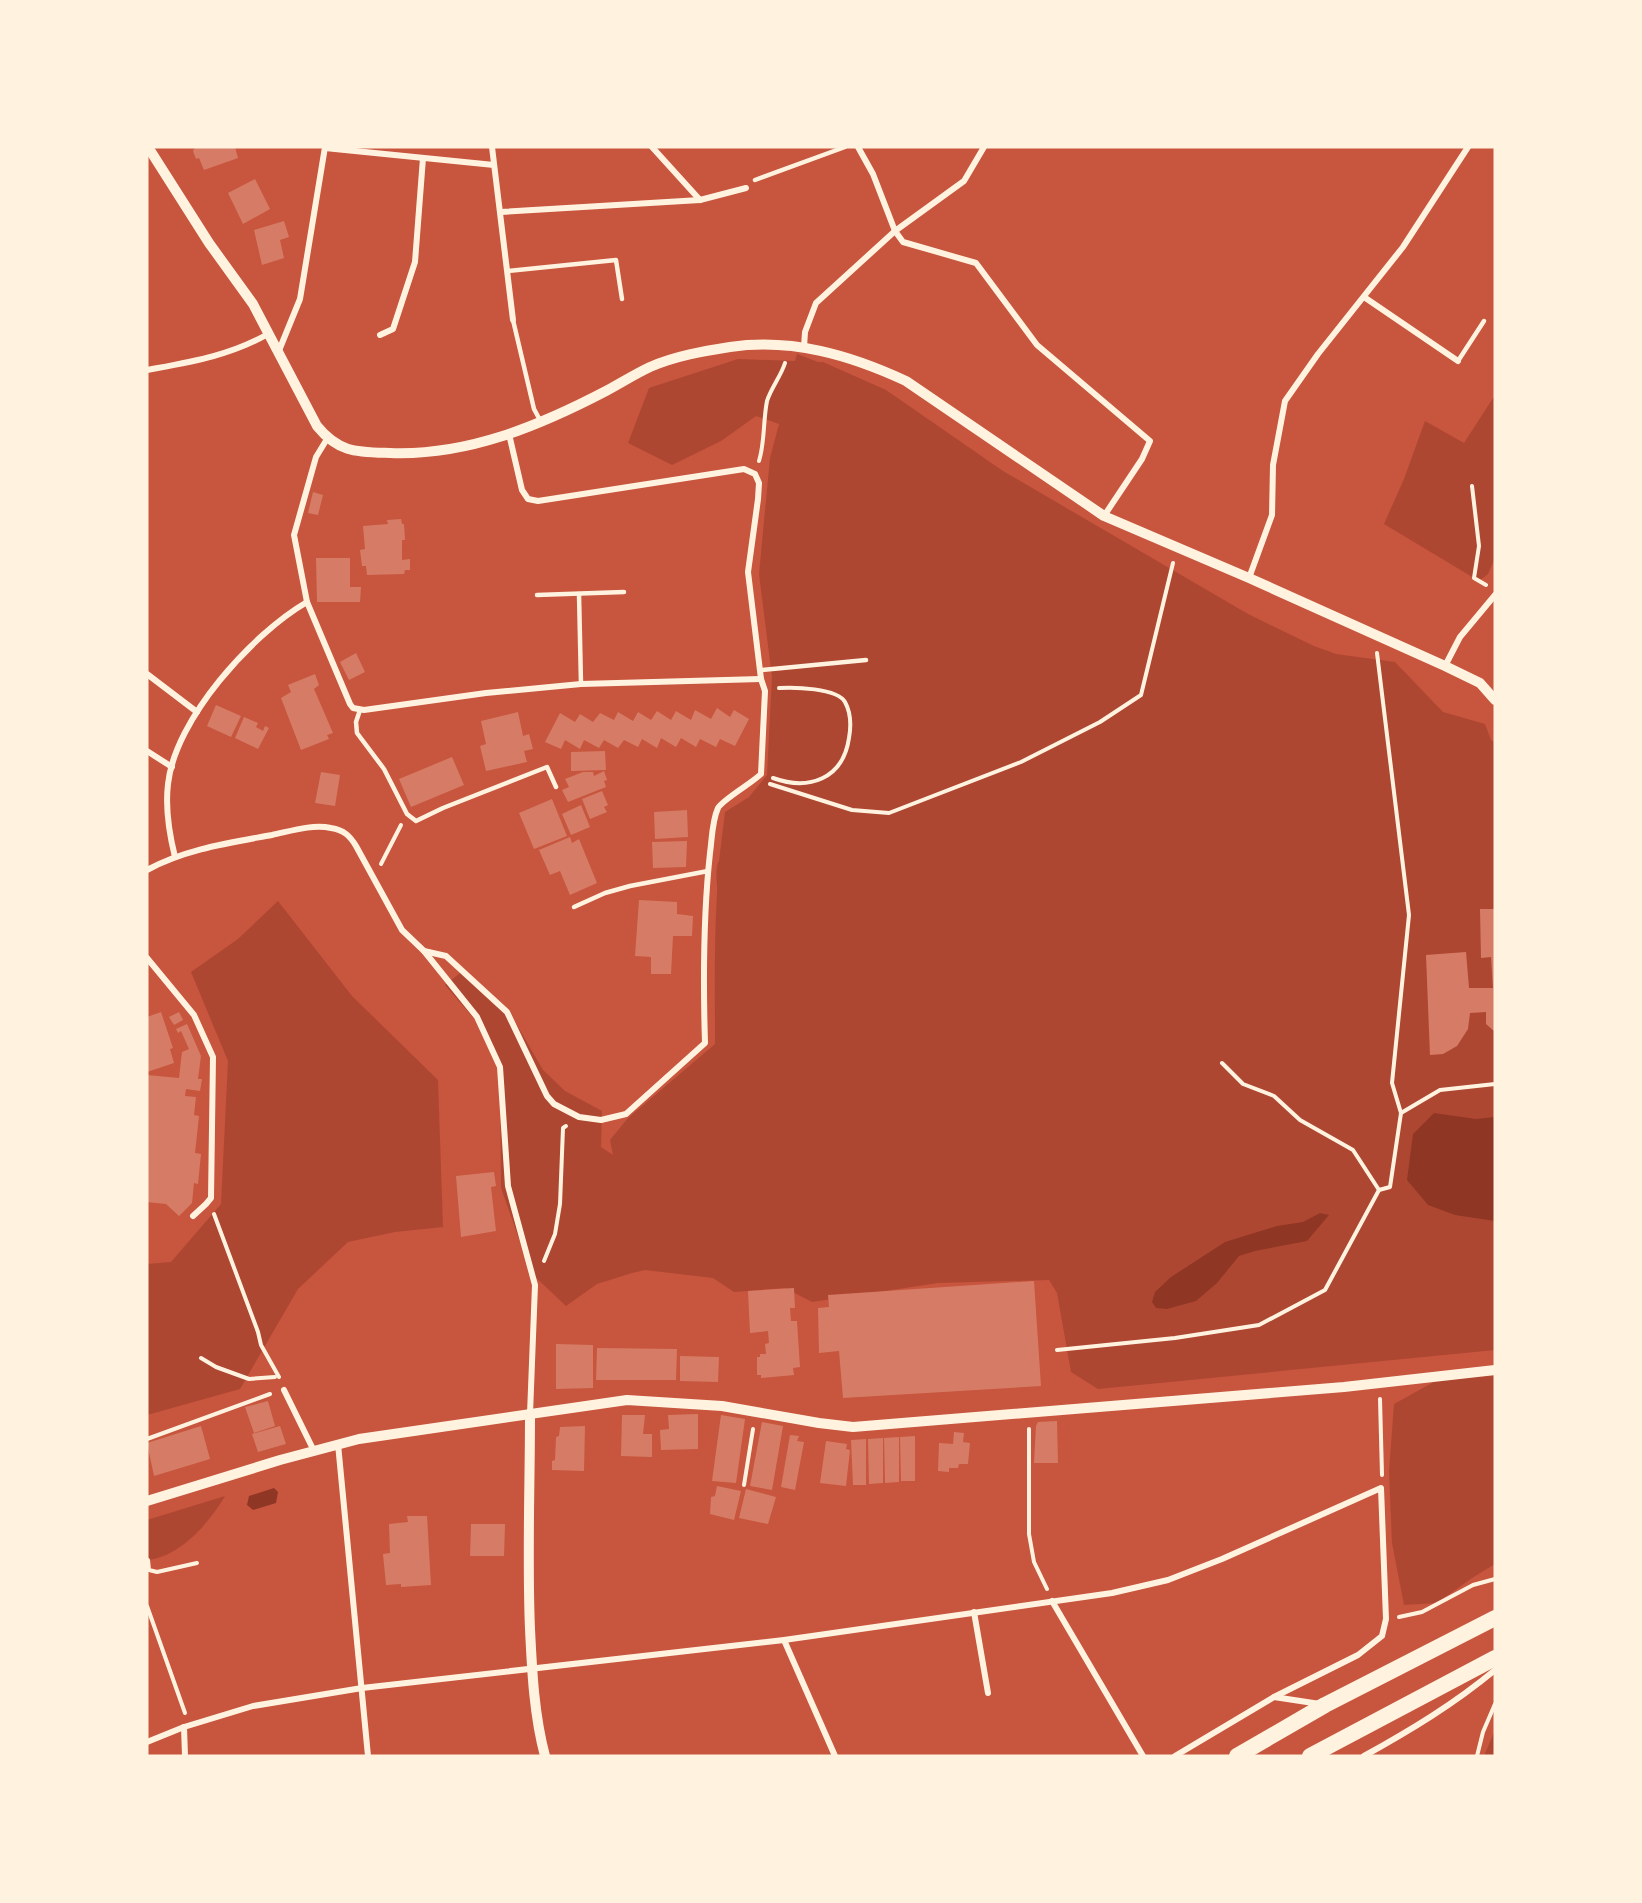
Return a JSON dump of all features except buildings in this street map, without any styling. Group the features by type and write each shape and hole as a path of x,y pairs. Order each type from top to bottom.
{"highway":[{"path":"1237,1756 1325,1705 1495,1618"},
{"path":"1310,1756 1495,1658"}],"street":[{"path":"148,147 209,243 253,304 317,426 327,439 336,445 362,452 406,454 452,450 509,434 541,422 651,367 682,357 746,345 791,346 822,350 875,366 906,381 1104,516 1445,666 1480,684 1494,698"},
{"path":"492,147 513,320"},
{"path":"652,147 700,200"},
{"path":"858,147 873,174 895,231 903,242 976,263 1037,345 1149,441 1142,459 1104,516"},
{"path":"804,347 805,332 816,303 895,231 964,181 984,147"},
{"path":"1249,578 1272,515 1273,465 1285,401 1318,354 1403,248 1468,147"},
{"path":"278,354 300,299 325,148 494,165"},
{"path":"380,335 393,329 415,262 423,158"},
{"path":"500,212 700,200 746,188"},
{"path":"1364,297 1458,361"},
{"path":"147,370 220,356 268,334"},
{"path":"424,951 446,956 507,1012 554,1104 579,1117 601,1120 626,1114 705,1043 703,958 708,871 714,819 719,805 761,774 765,691 761,680 748,572 758,499 759,483 755,474 744,469 538,501 528,500 522,490 509,434"},
{"path":"327,439 316,457 294,535 307,602 353,708 360,710 434,702 486,693 581,684 761,680"},
{"path":"1445,666 1460,637 1495,595"},
{"path":"175,857 168,826 168,784 178,747 196,712 219,679 275,624 307,602"},
{"path":"147,674 196,712"},
{"path":"147,751 172,767"},
{"path":"147,870 175,857 223,843 308,827 330,828 349,835 402,930 424,951 477,1017 500,1067 508,1186 535,1285 530,1414 528,1580 535,1702 545,1756"},
{"path":"147,958 194,1015 213,1057 211,1198 193,1216"},
{"path":"147,1501 338,1444 385,1434 627,1400 722,1407 853,1427 1344,1387 1495,1370"},
{"path":"284,1390 314,1451"},
{"path":"338,1444 368,1756"},
{"path":"147,1742 187,1726 253,1706 362,1688 784,1640 1112,1593 1168,1580 1222,1559 1381,1488 1386,1619 1382,1636 1358,1655 1274,1696 1175,1756"},
{"path":"1052,1601 1143,1756"},
{"path":"974,1612 988,1693"},
{"path":"784,1640 835,1756"},
{"path":"1364,1756 1448,1707 1495,1670"},
{"path":"1274,1696 1325,1705"},
{"path":"185,1756 187,1726"}],"lane":[{"path":"755,180 845,147"},
{"path":"507,271 616,260 622,299"},
{"path":"513,320 534,409 541,422"},
{"path":"1458,361 1484,321"},
{"path":"537,596 624,592"},
{"path":"579,594 581,684"},
{"path":"761,670 866,660"},
{"path":"360,710 356,722 357,733 384,769 407,814 416,821 547,767 556,786"},
{"path":"574,907 604,893 630,886 708,871"}],"path":[{"path":"755,474 762,451 768,400 781,375 791,346"},
{"path":"1472,486 1479,546 1474,578 1495,590"},
{"path":"755,779 852,810 889,813 1021,762 1100,722 1141,695 1177,548"},
{"path":"1057,1350 1175,1338 1259,1325 1324,1290 1379,1190 1390,1187 1401,1113 1392,1083 1409,915 1377,653"},
{"path":"761,774 784,782 808,784 822,779 840,765 848,747 852,725 845,701 833,693 788,687 765,691"},
{"path":"374,877 407,814"},
{"path":"1222,1063 1244,1084 1274,1096 1300,1120 1353,1150 1379,1190"},
{"path":"1401,1113 1440,1090 1495,1084"},
{"path":"535,1285 555,1234 560,1204 563,1128 579,1117"},
{"path":"147,1439 236,1405 284,1390 261,1345 214,1211"},
{"path":"201,1358 216,1367 249,1379 279,1377"},
{"path":"1381,1402 1383,1468"},
{"path":"1030,1413 1029,1534 1034,1562 1052,1601"},
{"path":"744,1485 753,1428"},
{"path":"148,1560 149,1570 157,1572 197,1563"},
{"path":"1386,1619 1422,1612 1473,1585 1495,1579"},
{"path":"147,1606 187,1726"},
{"path":"1477,1756 1483,1732 1495,1704"}],"shaded area":[{"path":"797,354 823,362 886,390 1003,471 1248,614 1314,646 1336,654 1395,662 1443,712 1485,724 1495,749 1495,1350 1098,1389 1071,1372 1057,1293 1049,1280 938,1283 812,1302 785,1288 734,1292 713,1278 645,1270 597,1284 566,1306 531,1273 501,1188 500,1064 476,1021 445,985 464,970 510,1013 543,1070 565,1091 602,1111 601,1147 613,1155 610,1140 628,1118 715,1044 716,872 725,812 749,797 767,775 772,677 759,574 770,458 779,424 756,416 721,441 672,465 628,443 649,388 738,359 795,361"},
{"path":"1495,395 1495,558 1488,574 1479,581 1384,524 1404,479 1425,421 1464,443"},
{"path":"278,901 352,996 438,1080 443,1227 395,1232 348,1242 298,1289 240,1389 147,1415 147,1264 171,1262 221,1204 228,1061 191,972 238,939"},
{"path":"1434,1113 1476,1119 1495,1117 1495,1221 1455,1215 1428,1205 1407,1180 1413,1134"},
{"path":"1320,1213 1329,1215 1307,1241 1239,1256 1217,1283 1196,1301 1167,1309 1156,1308 1152,1302 1155,1292 1171,1277 1225,1242 1277,1226 1303,1222"},
{"path":"1495,1376 1495,1564 1437,1603 1404,1605 1392,1543 1389,1471 1394,1404 1441,1378"},
{"path":"274,1488 278,1492 276,1503 253,1510 247,1505 249,1496"},
{"path":"225,1496 211,1517 182,1546 171,1553 147,1560 147,1520"},
{"path":"1495,1730 1495,1756 1484,1756"}]}
